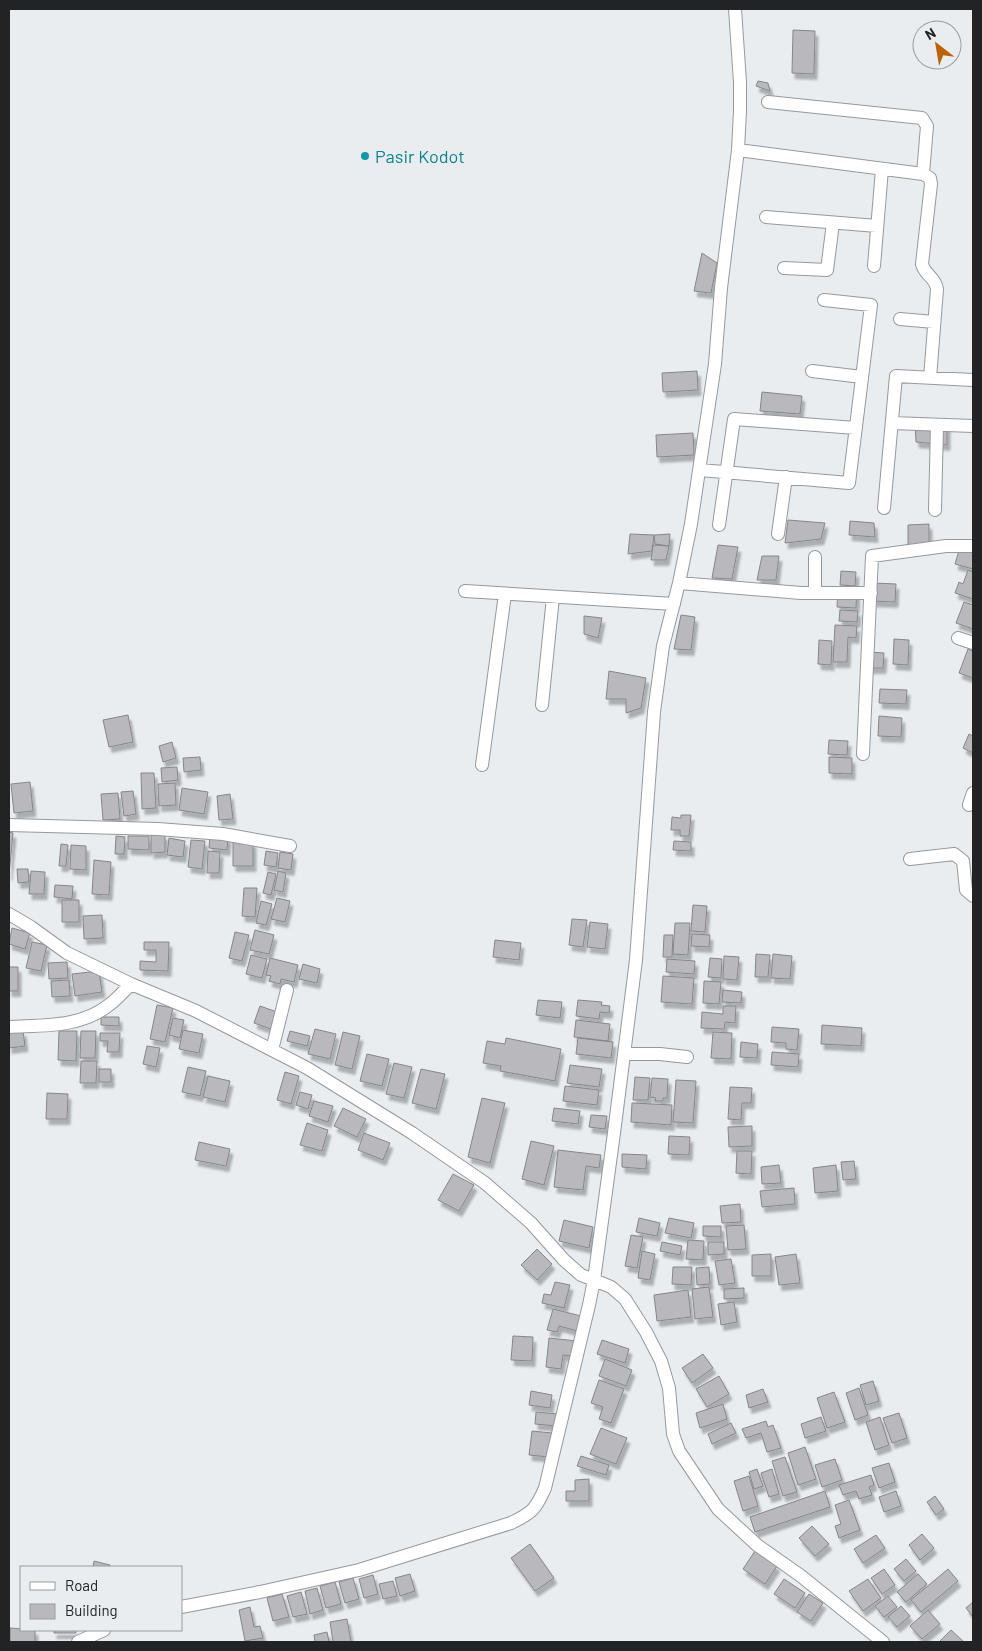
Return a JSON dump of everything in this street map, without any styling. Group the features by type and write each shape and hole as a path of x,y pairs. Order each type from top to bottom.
{"street":[{"path":"182,1607 360,1570 511,1523 527,1516 539,1503 545,1488 590,1306 594,1280 636,960 654,712 663,646 679,583 700,470 715,364 721,288 738,150 740,82 735,9"},
{"path":"768,102 922,118 928,126 922,174"},
{"path":"738,150 922,174 930,178 931,184 922,264 924,270 936,282 937,289 930,378"},
{"path":"874,266 882,169"},
{"path":"766,217 878,226"},
{"path":"784,268 827,270 834,223"},
{"path":"700,470 849,483 871,305 824,300"},
{"path":"900,318 934,322"},
{"path":"812,371 862,377"},
{"path":"884,508 896,376 973,380"},
{"path":"719,525 734,420 856,428"},
{"path":"892,423 973,426"},
{"path":"935,510 937,425"},
{"path":"778,534 786,477"},
{"path":"863,754 872,556 946,546 973,546"},
{"path":"815,557 815,593"},
{"path":"679,583 802,593 871,593"},
{"path":"465,592 674,604"},
{"path":"482,765 505,594"},
{"path":"542,705 553,597"},
{"path":"958,638 973,643"},
{"path":"9,825 158,829 223,834 290,846"},
{"path":"910,859 954,854 963,861 966,890 973,896"},
{"path":"9,914 67,953 131,984 196,1011 307,1068 404,1128 485,1183 531,1223 580,1276 611,1287 625,1300 646,1332 661,1361 669,1388 673,1434 678,1451 718,1509 757,1545 801,1576 883,1642"},
{"path":"9,1027 63,1024 85,1019 108,1006 131,984"},
{"path":"272,1050 287,990"},
{"path":"624,1054 660,1054 687,1057"},
{"path":"78,1642 102,1631"}],"building":[{"path":"793,30 815,31 814,74 792,73"},
{"path":"758,81 768,83 770,91 756,86"},
{"path":"702,253 717,263 711,293 694,291"},
{"path":"697,371 698,390 663,392 662,373"},
{"path":"762,392 802,396 800,414 760,411"},
{"path":"915,422 947,425 947,445 916,442"},
{"path":"693,433 694,455 657,457 656,435"},
{"path":"788,520 825,523 821,539 785,543"},
{"path":"850,521 874,523 875,537 849,535"},
{"path":"929,524 929,544 908,545 908,525"},
{"path":"630,534 654,535 652,551 628,554"},
{"path":"670,534 669,546 655,544 654,535"},
{"path":"653,545 669,546 666,560 651,560"},
{"path":"718,545 738,547 732,579 712,578"},
{"path":"960,547 973,551 973,569 955,564"},
{"path":"762,556 779,556 776,580 757,580"},
{"path":"968,570 973,572 973,599 955,593 959,582 963,584"},
{"path":"841,571 856,572 855,586 840,585"},
{"path":"874,583 896,584 895,602 873,601"},
{"path":"838,588 857,589 856,608 837,607"},
{"path":"964,602 973,605 973,629 956,623"},
{"path":"840,610 858,611 857,622 839,621"},
{"path":"681,615 695,617 691,650 674,649"},
{"path":"584,616 602,618 598,638 584,634"},
{"path":"835,625 857,626 856,638 848,637 847,662 833,662"},
{"path":"894,639 909,640 908,665 893,664"},
{"path":"819,640 832,641 831,665 818,664"},
{"path":"968,649 973,651 973,678 959,673"},
{"path":"869,652 884,653 883,668 867,668"},
{"path":"609,671 646,678 641,708 626,713 626,699 606,699"},
{"path":"880,689 907,690 906,704 879,703"},
{"path":"128,715 133,742 109,747 103,720"},
{"path":"879,716 902,718 901,737 878,736"},
{"path":"969,734 973,736 973,753 963,748"},
{"path":"829,740 848,741 847,755 828,754"},
{"path":"172,742 176,758 163,762 159,746"},
{"path":"200,757 201,770 184,772 183,758"},
{"path":"829,757 852,758 852,774 829,773"},
{"path":"177,767 178,780 162,782 161,768"},
{"path":"141,773 154,773 156,808 142,809"},
{"path":"30,782 33,811 14,813 11,784"},
{"path":"175,783 176,805 159,806 158,784"},
{"path":"182,788 208,792 204,814 179,810"},
{"path":"133,791 136,814 124,816 121,792"},
{"path":"118,793 120,819 103,820 101,794"},
{"path":"230,794 233,819 219,820 217,796"},
{"path":"681,815 691,815 689,836 680,836 680,830 671,830 672,817 681,818"},
{"path":"9,832 13,833 9,875"},
{"path":"151,835 165,835 165,852 151,853"},
{"path":"116,836 125,837 124,854 115,854"},
{"path":"128,836 149,836 149,850 128,849"},
{"path":"210,836 228,837 227,850 209,848"},
{"path":"169,838 185,841 183,857 167,855"},
{"path":"191,840 205,841 202,869 188,867"},
{"path":"233,841 253,842 253,866 233,866"},
{"path":"674,841 691,842 691,851 673,850"},
{"path":"61,844 68,845 66,866 59,866"},
{"path":"71,845 86,846 86,870 70,869"},
{"path":"208,851 220,852 219,873 207,873"},
{"path":"266,851 278,853 276,867 264,865"},
{"path":"280,852 293,854 291,870 278,868"},
{"path":"94,860 111,862 109,895 92,894"},
{"path":"17,869 28,869 29,882 18,883"},
{"path":"31,871 45,872 44,894 29,894"},
{"path":"278,871 286,873 283,892 274,890"},
{"path":"268,872 276,874 271,895 263,893"},
{"path":"55,885 73,886 72,899 54,897"},
{"path":"244,888 257,888 255,917 242,916"},
{"path":"277,898 290,901 285,922 271,919"},
{"path":"62,900 79,900 79,922 62,922"},
{"path":"261,901 272,904 266,925 256,923"},
{"path":"693,905 707,906 705,932 691,931"},
{"path":"102,915 103,938 84,939 83,916"},
{"path":"572,919 587,920 583,947 569,945"},
{"path":"590,922 608,924 605,949 587,947"},
{"path":"675,923 690,923 688,955 673,954"},
{"path":"12,928 30,933 25,949 9,944"},
{"path":"255,930 274,935 269,954 250,950"},
{"path":"235,932 249,935 242,961 229,958"},
{"path":"692,934 710,935 709,947 691,946"},
{"path":"664,935 673,935 672,957 663,957"},
{"path":"495,940 521,943 519,960 493,957"},
{"path":"32,942 47,945 41,971 26,968"},
{"path":"144,942 169,942 168,971 140,970 140,961 156,962 156,950 144,950"},
{"path":"756,954 770,955 768,977 755,977"},
{"path":"773,954 792,956 790,979 771,978"},
{"path":"251,955 267,959 262,978 246,974"},
{"path":"724,956 739,957 737,980 723,979"},
{"path":"270,958 298,965 294,982 281,979 280,984 269,981 271,976 266,975"},
{"path":"710,958 722,959 721,978 708,977"},
{"path":"667,959 695,961 694,974 666,972"},
{"path":"67,962 68,978 49,979 48,963"},
{"path":"303,964 320,969 317,983 299,979"},
{"path":"9,967 18,967 18,991 9,991"},
{"path":"99,971 102,992 75,996 72,974"},
{"path":"663,976 694,978 692,1004 661,1002"},
{"path":"69,980 70,996 52,997 51,981"},
{"path":"704,981 721,982 719,1004 703,1003"},
{"path":"723,990 742,992 741,1003 722,1002"},
{"path":"538,1000 562,1002 560,1018 536,1015"},
{"path":"578,1000 602,1002 601,1005 610,1006 609,1013 600,1012 599,1019 576,1016"},
{"path":"157,1005 173,1008 165,1042 150,1039"},
{"path":"260,1006 277,1012 271,1029 254,1023"},
{"path":"723,1006 736,1006 735,1023 725,1022 724,1029 701,1028 702,1012 723,1014"},
{"path":"101,1017 119,1017 119,1026 101,1025"},
{"path":"173,1018 184,1020 180,1038 169,1035"},
{"path":"576,1020 610,1024 608,1041 574,1037"},
{"path":"822,1025 862,1028 861,1046 821,1044"},
{"path":"772,1027 799,1029 797,1050 786,1049 786,1043 771,1042"},
{"path":"315,1029 336,1034 330,1059 308,1054"},
{"path":"183,1030 203,1034 199,1053 179,1049"},
{"path":"23,1031 25,1046 9,1048 9,1033"},
{"path":"59,1031 77,1031 76,1061 58,1060"},
{"path":"81,1031 96,1031 95,1058 80,1058"},
{"path":"290,1031 310,1036 307,1046 287,1041"},
{"path":"343,1032 360,1036 352,1069 335,1065"},
{"path":"713,1032 732,1033 731,1059 711,1058"},
{"path":"100,1033 120,1033 119,1052 107,1052 108,1041 100,1041"},
{"path":"506,1038 561,1049 555,1081 500,1071 501,1066 483,1063 487,1041 505,1044"},
{"path":"578,1038 613,1042 611,1058 576,1054"},
{"path":"741,1042 758,1044 757,1058 740,1057"},
{"path":"147,1046 160,1048 156,1067 143,1064"},
{"path":"772,1052 799,1054 798,1067 771,1065"},
{"path":"367,1054 389,1059 382,1086 360,1081"},
{"path":"81,1061 97,1061 96,1083 80,1083"},
{"path":"394,1063 412,1067 404,1098 386,1094"},
{"path":"570,1065 602,1069 599,1087 567,1083"},
{"path":"188,1067 206,1071 200,1096 182,1092"},
{"path":"99,1069 111,1069 111,1082 99,1082"},
{"path":"421,1069 445,1074 436,1109 412,1103"},
{"path":"285,1072 299,1076 291,1104 277,1100"},
{"path":"208,1076 230,1081 225,1102 203,1097"},
{"path":"635,1077 650,1078 648,1100 633,1100"},
{"path":"652,1078 668,1079 667,1098 663,1098 663,1101 655,1101 656,1098 650,1097"},
{"path":"676,1080 696,1081 693,1123 673,1122"},
{"path":"565,1086 599,1090 597,1105 563,1101"},
{"path":"730,1087 752,1088 751,1103 742,1103 741,1120 728,1119"},
{"path":"300,1092 312,1095 308,1109 296,1105"},
{"path":"47,1093 68,1094 67,1119 46,1119"},
{"path":"482,1098 505,1103 490,1163 468,1157"},
{"path":"314,1101 333,1106 328,1122 309,1116"},
{"path":"632,1103 672,1105 671,1125 631,1122"},
{"path":"343,1108 366,1119 357,1137 334,1126"},
{"path":"554,1108 580,1111 578,1124 552,1121"},
{"path":"591,1115 607,1116 605,1129 589,1127"},
{"path":"307,1123 328,1130 322,1151 300,1145"},
{"path":"752,1126 752,1146 729,1147 728,1127"},
{"path":"364,1133 390,1143 383,1160 358,1150"},
{"path":"669,1136 690,1137 689,1155 668,1154"},
{"path":"531,1141 554,1146 544,1185 522,1179"},
{"path":"199,1142 230,1149 226,1166 195,1160"},
{"path":"558,1150 601,1155 599,1168 586,1166 583,1190 554,1187"},
{"path":"737,1151 752,1151 751,1174 736,1173"},
{"path":"622,1154 647,1155 646,1169 622,1167"},
{"path":"854,1161 856,1179 843,1180 841,1162"},
{"path":"779,1165 781,1183 762,1184 761,1167"},
{"path":"836,1165 838,1191 815,1193 813,1168"},
{"path":"453,1174 474,1185 459,1211 438,1200"},
{"path":"794,1188 795,1204 762,1207 760,1191"},
{"path":"740,1204 741,1222 722,1223 720,1206"},
{"path":"639,1218 660,1223 657,1236 636,1232"},
{"path":"669,1218 694,1223 691,1238 665,1233"},
{"path":"564,1220 593,1227 589,1248 559,1241"},
{"path":"744,1225 746,1249 728,1250 726,1226"},
{"path":"703,1226 721,1226 721,1237 703,1236"},
{"path":"631,1235 643,1237 637,1268 625,1266"},
{"path":"688,1240 704,1241 703,1260 686,1259"},
{"path":"662,1242 682,1246 680,1255 660,1251"},
{"path":"708,1242 724,1242 724,1254 708,1255"},
{"path":"537,1249 552,1264 537,1280 521,1265"},
{"path":"642,1251 655,1254 650,1280 638,1278"},
{"path":"771,1254 771,1276 752,1276 752,1255"},
{"path":"796,1254 800,1283 779,1285 775,1257"},
{"path":"731,1259 735,1283 719,1285 715,1261"},
{"path":"673,1267 692,1267 691,1285 672,1284"},
{"path":"709,1267 710,1284 697,1285 696,1268"},
{"path":"555,1282 570,1285 564,1308 542,1303 544,1294 551,1295"},
{"path":"709,1287 713,1317 695,1319 692,1289"},
{"path":"744,1288 744,1298 724,1299 724,1289"},
{"path":"688,1290 691,1317 657,1321 654,1295"},
{"path":"734,1302 737,1322 721,1325 718,1304"},
{"path":"553,1309 585,1317 581,1332 559,1326 557,1332 547,1330"},
{"path":"513,1336 533,1337 532,1361 511,1360"},
{"path":"549,1338 577,1341 575,1356 563,1355 561,1369 546,1367"},
{"path":"602,1340 629,1349 625,1363 597,1354"},
{"path":"703,1354 713,1368 692,1383 682,1368"},
{"path":"605,1359 632,1370 626,1386 599,1376"},
{"path":"719,1376 729,1394 707,1407 696,1389"},
{"path":"599,1380 624,1389 611,1423 599,1419 603,1407 591,1403"},
{"path":"873,1381 879,1401 866,1405 860,1385"},
{"path":"859,1388 868,1415 855,1420 846,1393"},
{"path":"763,1389 768,1402 749,1408 746,1395"},
{"path":"531,1391 552,1395 550,1408 529,1405"},
{"path":"834,1392 845,1422 827,1428 817,1398"},
{"path":"723,1404 727,1419 700,1428 696,1413"},
{"path":"536,1412 558,1414 557,1426 535,1424"},
{"path":"899,1413 907,1438 892,1443 883,1418"},
{"path":"821,1417 826,1431 805,1438 801,1424"},
{"path":"880,1417 889,1445 875,1450 866,1422"},
{"path":"766,1421 768,1427 773,1425 781,1448 767,1452 761,1433 746,1438 742,1429"},
{"path":"731,1423 736,1433 712,1444 708,1434"},
{"path":"601,1428 627,1438 616,1464 590,1454"},
{"path":"532,1431 552,1433 549,1457 529,1455"},
{"path":"805,1447 816,1479 798,1485 788,1453"},
{"path":"581,1456 609,1465 606,1475 577,1466"},
{"path":"785,1457 797,1492 783,1496 772,1461"},
{"path":"835,1459 842,1480 822,1487 815,1465"},
{"path":"889,1463 895,1482 879,1488 872,1468"},
{"path":"757,1469 763,1486 754,1489 749,1472"},
{"path":"772,1469 779,1494 769,1497 761,1473"},
{"path":"871,1475 874,1485 869,1487 872,1495 859,1499 856,1491 843,1495 839,1485"},
{"path":"749,1476 758,1506 743,1511 734,1481"},
{"path":"589,1479 589,1501 566,1501 566,1491 575,1491 575,1480"},
{"path":"825,1491 830,1507 755,1532 750,1517"},
{"path":"896,1491 901,1506 884,1512 879,1497"},
{"path":"935,1496 944,1509 936,1515 927,1502"},
{"path":"849,1500 860,1530 839,1538 835,1526 841,1524 835,1505"},
{"path":"812,1526 829,1544 815,1556 799,1538"},
{"path":"922,1534 934,1548 920,1560 909,1545"},
{"path":"876,1535 885,1548 863,1563 854,1549"},
{"path":"530,1544 554,1578 535,1591 511,1558"},
{"path":"755,1551 777,1566 765,1584 743,1569"},
{"path":"906,1559 916,1571 904,1581 894,1569"},
{"path":"94,1561 110,1565 110,1566 93,1566"},
{"path":"884,1569 895,1585 882,1594 871,1578"},
{"path":"948,1569 958,1581 921,1612 911,1600"},
{"path":"410,1574 415,1591 400,1596 395,1578"},
{"path":"918,1574 927,1584 906,1602 897,1592"},
{"path":"373,1575 378,1594 364,1598 359,1579"},
{"path":"353,1578 359,1599 345,1603 339,1582"},
{"path":"784,1579 805,1593 795,1608 774,1594"},
{"path":"868,1579 881,1598 863,1611 849,1591"},
{"path":"393,1581 397,1596 383,1599 379,1584"},
{"path":"335,1582 341,1604 326,1608 320,1586"},
{"path":"317,1588 323,1610 310,1614 305,1591"},
{"path":"301,1592 307,1614 293,1617 287,1596"},
{"path":"282,1594 289,1617 273,1621 267,1598"},
{"path":"809,1594 823,1603 811,1621 797,1612"},
{"path":"888,1596 897,1607 884,1617 875,1606"},
{"path":"973,1602 973,1617 966,1608"},
{"path":"901,1606 910,1616 897,1627 888,1617"},
{"path":"250,1607 254,1627 260,1626 263,1638 245,1641 239,1610"},
{"path":"928,1610 940,1624 922,1639 910,1626"},
{"path":"347,1619 351,1642 333,1642 330,1622"},
{"path":"10,1628 20,1629 20,1631 35,1631 35,1642 10,1642"},
{"path":"951,1630 964,1642 939,1642"},
{"path":"54,1631 76,1631 76,1633 54,1633"},
{"path":"327,1632 329,1642 315,1642 314,1635"}],"place":[{"name":"Pasir Kodot","path":"365,156"}]}
